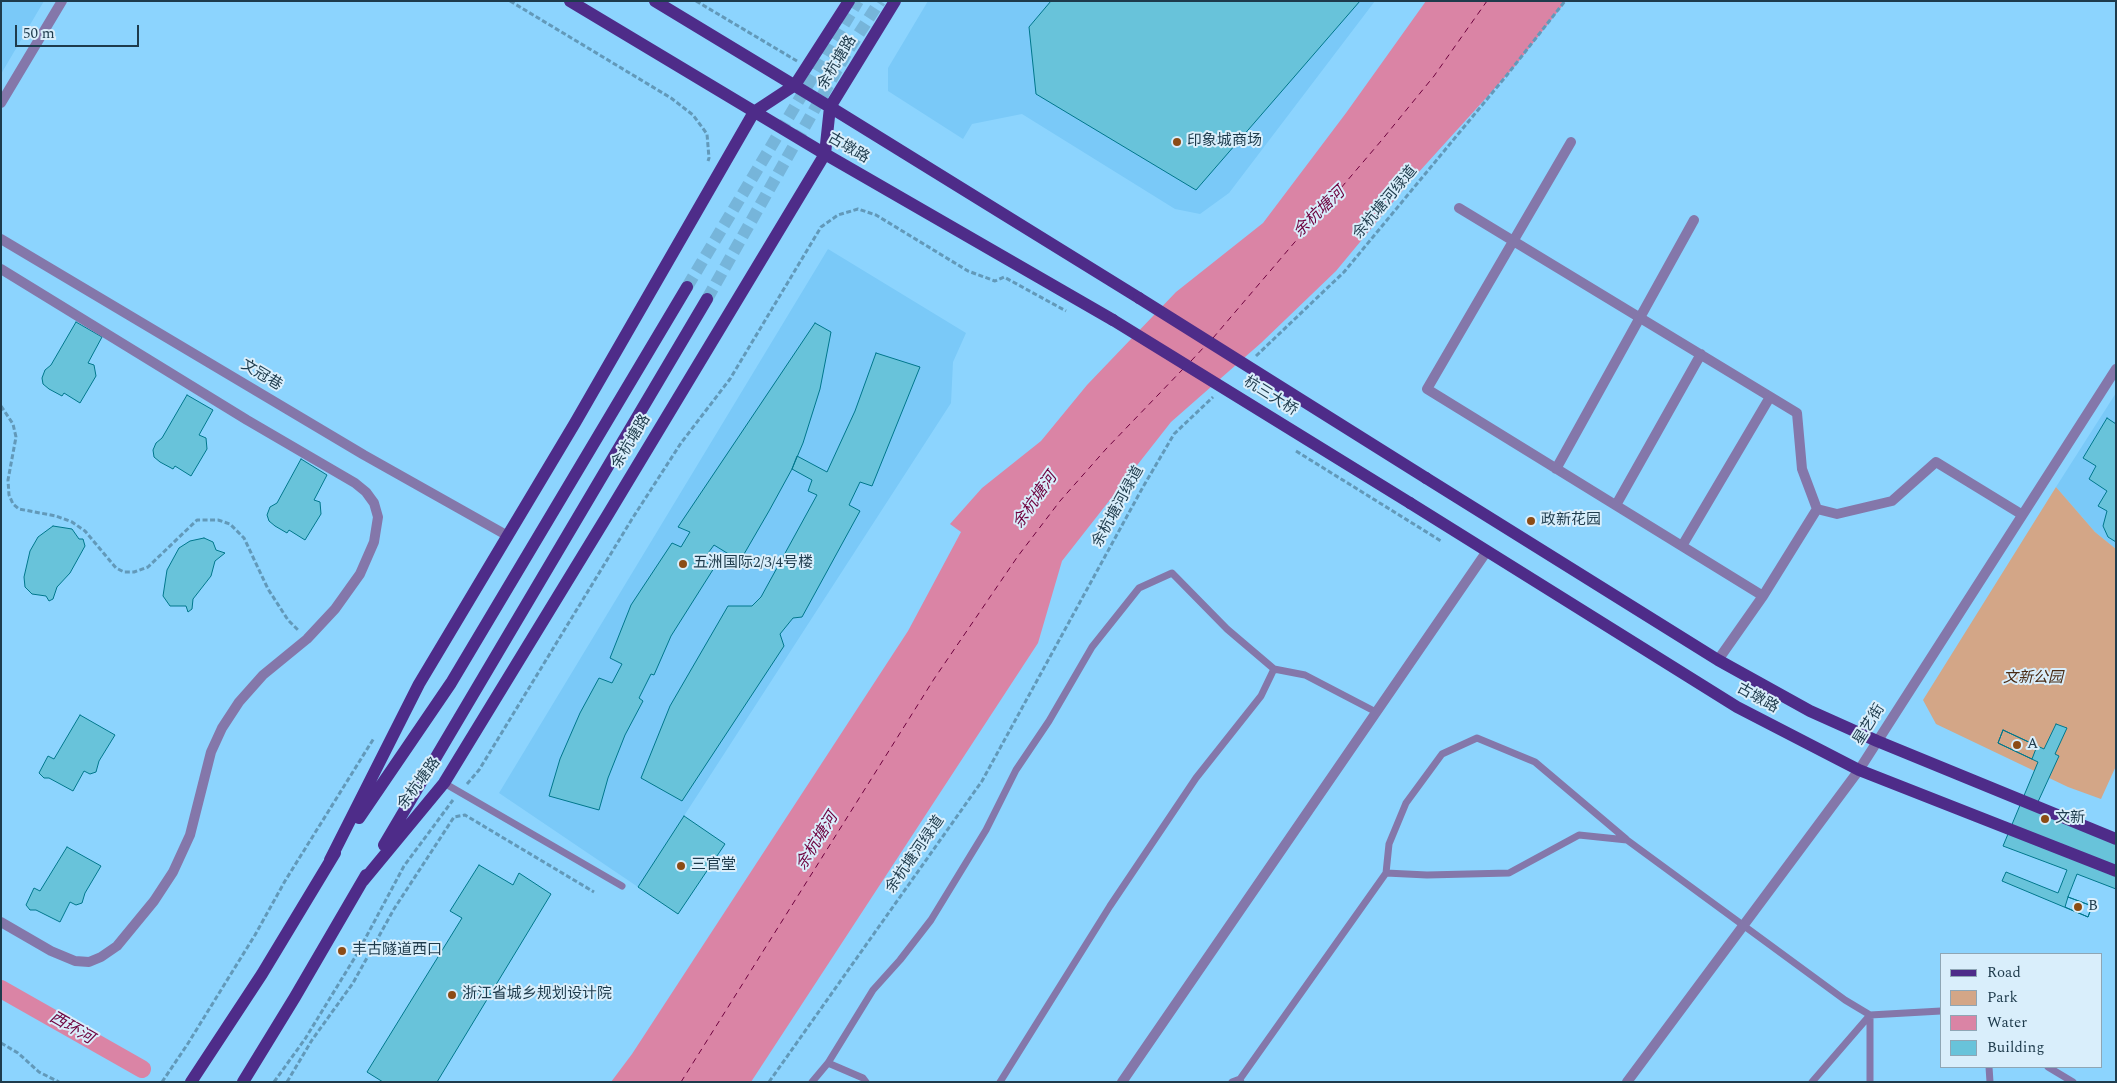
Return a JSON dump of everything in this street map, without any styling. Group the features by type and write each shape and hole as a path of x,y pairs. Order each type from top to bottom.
{"main road":[{"name":"古墩路","path":"570,1 825,154 1113,320"},
{"name":"古墩路","path":"655,1 1139,298"},
{"name":"余杭塘路","path":"330,860 419,684 508,536 754,112 795,86 849,1"},
{"name":"余杭塘路","path":"363,881 444,783 825,154 830,107 895,1"},
{"name":"余杭塘路","path":"191,1082 262,974 330,860 451,683 687,287"},
{"name":"杭三大桥","path":"1139,298 1426,478"},
{"name":"余杭塘路","path":"243,1082 707,299"},
{"name":"杭三大桥","path":"1113,320 1410,503"},
{"name":"古墩路","path":"1426,478 1718,660 1810,711 1877,741 2116,838"},
{"name":"古墩路","path":"1410,503 1737,707 1859,770 2116,872"}],"street":[{"path":"1,104 62,1"},
{"path":"1572,142 1427,389 1763,596"},
{"path":"1459,208 1797,413 1802,470 1817,509"},
{"path":"1556,469 1694,220"},
{"name":"文冠巷","path":"1,239 364,455 508,536"},
{"path":"1,270 366,492 374,503 378,517 374,542 360,574 335,609 307,639 263,675 239,702 226,722 211,752 190,835 173,872 154,900 117,946 101,957 89,962 75,961 51,952 1,922"},
{"path":"1616,506 1701,354"},
{"name":"星艺街","path":"1628,1082 1859,770 2021,514 2116,369"},
{"path":"1682,546 1770,397"},
{"path":"1817,509 1837,514 1892,501 1936,462 2021,514"},
{"path":"1718,660 1763,596 1817,509"},
{"path":"1122,1082 1487,551"}],"lane":[{"path":"812,1082 828,1063 873,990 900,960 931,920 986,830 1016,770 1049,721 1092,647 1139,588 1172,573 1227,629 1274,669 1305,675 1376,712"},
{"path":"1000,1082 1110,906 1196,778 1261,696 1274,669"},
{"path":"1232,1082 1241,1080 1386,872 1389,844 1406,802 1442,754 1477,738 1535,762 1627,840 1845,1000 1870,1015 1940,1011"},
{"path":"444,783 622,886"},
{"path":"1386,872 1427,875 1509,873 1579,834 1627,840"},
{"path":"1812,1082 1870,1015"},
{"path":"1870,1015 1870,1082"},
{"path":"828,1063 863,1078 866,1082"},
{"path":"1989,1068 1990,1082"},
{"path":"2050,1068 2073,1082"}],"path":[{"path":"510,1 671,98"},
{"path":"696,1 807,67"},
{"name":"余杭塘河绿道","path":"1255,357 1344,272 1507,75 1565,1"},
{"path":"274,1082 305,1039 357,954 404,866 460,791 479,770 632,519 681,442 730,379 821,227 838,215 858,209 876,215 968,271 995,281 1004,277 1071,313"},
{"name":"余杭塘河绿道","path":"769,1082 982,781 1174,434 1220,390"},
{"path":"1,406 12,424 16,436 8,480 9,495 19,509 56,516 72,522 85,531 116,568 124,572 134,572 148,567 197,520 218,520 230,524 244,538 268,589 288,620 307,639"},
{"path":"1289,447 1404,520 1444,543"},
{"path":"287,1082 312,1040 353,983 394,909 454,818 465,815 594,892"},
{"path":"1,1043 18,1053 39,1072 51,1080 59,1082"}],"shaded area":[{"path":"1,1 44,1 1,74"},
{"path":"928,1 1375,1 1229,193 1200,214 1175,209 1022,114 972,124 963,139 888,91 888,68"},
{"path":"828,249 966,333 953,362 951,403 638,887 499,793"},
{"path":"2116,393 2116,549 2095,532 2056,487"}],"green space":[{"name":"文新公园","path":"2056,487 2095,532 2116,549 2116,766 2101,799 2068,787 1936,724 1923,700"}],"water":[{"name":"余杭塘河","path":"1426,1 1566,1 1515,66 1408,184 1336,271 1261,343 1171,422 1062,561 1038,643 751,1082 611,1082 632,1054 908,631 961,532 950,524 982,488 1041,441 1087,385 1176,292 1263,223 1346,113"}],"building":[{"name":"印象城商场","path":"1051,1 1360,1 1196,190 1036,94 1029,27"},
{"path":"76,322 102,337 88,363 94,365 96,376 80,403 64,393 62,396 49,389 43,384 42,378 45,370 51,365"},
{"name":"五洲国际2/3/4号楼","path":"815,323 831,332 820,389 803,443 792,469 769,511 740,561 714,545 703,560 714,568 671,636 654,675 651,674 639,698 643,701 625,735 608,778 599,810 549,796 560,759 580,713 599,678 612,683 622,664 610,658 631,605 672,543 681,547 690,532 678,527"},
{"path":"876,353 920,367 872,486 860,482 849,505 860,511 802,617 793,618 780,634 784,646 682,801 641,778 670,706 728,606 752,606 761,597 817,495 808,491 812,480 792,469 797,456 827,472 855,411"},
{"path":"187,395 213,410 199,435 206,438 207,449 191,476 175,466 173,469 160,462 154,457 153,450"},
{"path":"2107,418 2116,424 2116,542 2108,537 2103,526 2107,511 2098,506 2107,491 2089,479 2096,466 2083,458"},
{"path":"301,459 327,475 314,500 320,502 321,514 305,540 289,530 287,533 275,526 269,521 267,515 270,507 277,503"},
{"path":"53,526 72,529 79,539 83,539 85,546 70,573 57,587 53,599 49,601 46,596 32,594 25,587 24,577 30,551 38,537"},
{"path":"204,538 213,542 216,550 225,553 215,561 211,576 193,599 192,609 188,612 186,606 170,606 163,596 167,570 179,548 190,541"},
{"path":"80,715 115,735 99,761 96,772 90,774 84,771 73,791 49,778 44,778 39,773 48,756 54,759"},
{"name":"文新","path":"2056,724 2067,728 2055,754 2059,756 2037,804 2116,834 2116,889 2077,874 2068,897 2092,906 2088,917 2002,881 2006,872 2058,893 2067,870 2003,846 2038,762 1998,743 2003,730 2044,749"},
{"name":"A","path":"2003,730 2037,746 2032,759 1998,743"},
{"name":"三官堂","path":"684,816 725,844 678,914 638,887"},
{"path":"67,847 101,866 85,893 82,903 76,905 70,902 60,922 36,910 30,910 26,905 34,888 40,891"},
{"name":"浙江省城乡规划设计院","path":"479,865 513,885 519,873 551,894 437,1082 383,1082 367,1072 462,918 450,911"},
{"name":"B","path":"2068,897 2092,906 2088,917 2065,907"}],"waterway":[{"name":"西环河","path":"1,989 142,1069"}],"ferry route":[{"path":"1213,338 1434,76 1487,1"},
{"path":"1191,361 1205,346"},
{"path":"681,1082 934,679 1018,556 1060,501 1106,449 1183,369"}],"tunnel":[{"path":"687,287 858,1"},
{"path":"707,299 847,52 880,1"}],"place":[{"name":"印象城商场","path":"1177,142"},
{"name":"政新花园","path":"1531,521"},
{"name":"五洲国际2/3/4号楼","path":"683,564"},
{"name":"A","path":"2017,745"},
{"name":"文新","path":"2045,819"},
{"name":"三官堂","path":"681,866"},
{"name":"B","path":"2078,907"},
{"name":"丰古隧道西口","path":"342,951"},
{"name":"浙江省城乡规划设计院","path":"452,995"}]}
